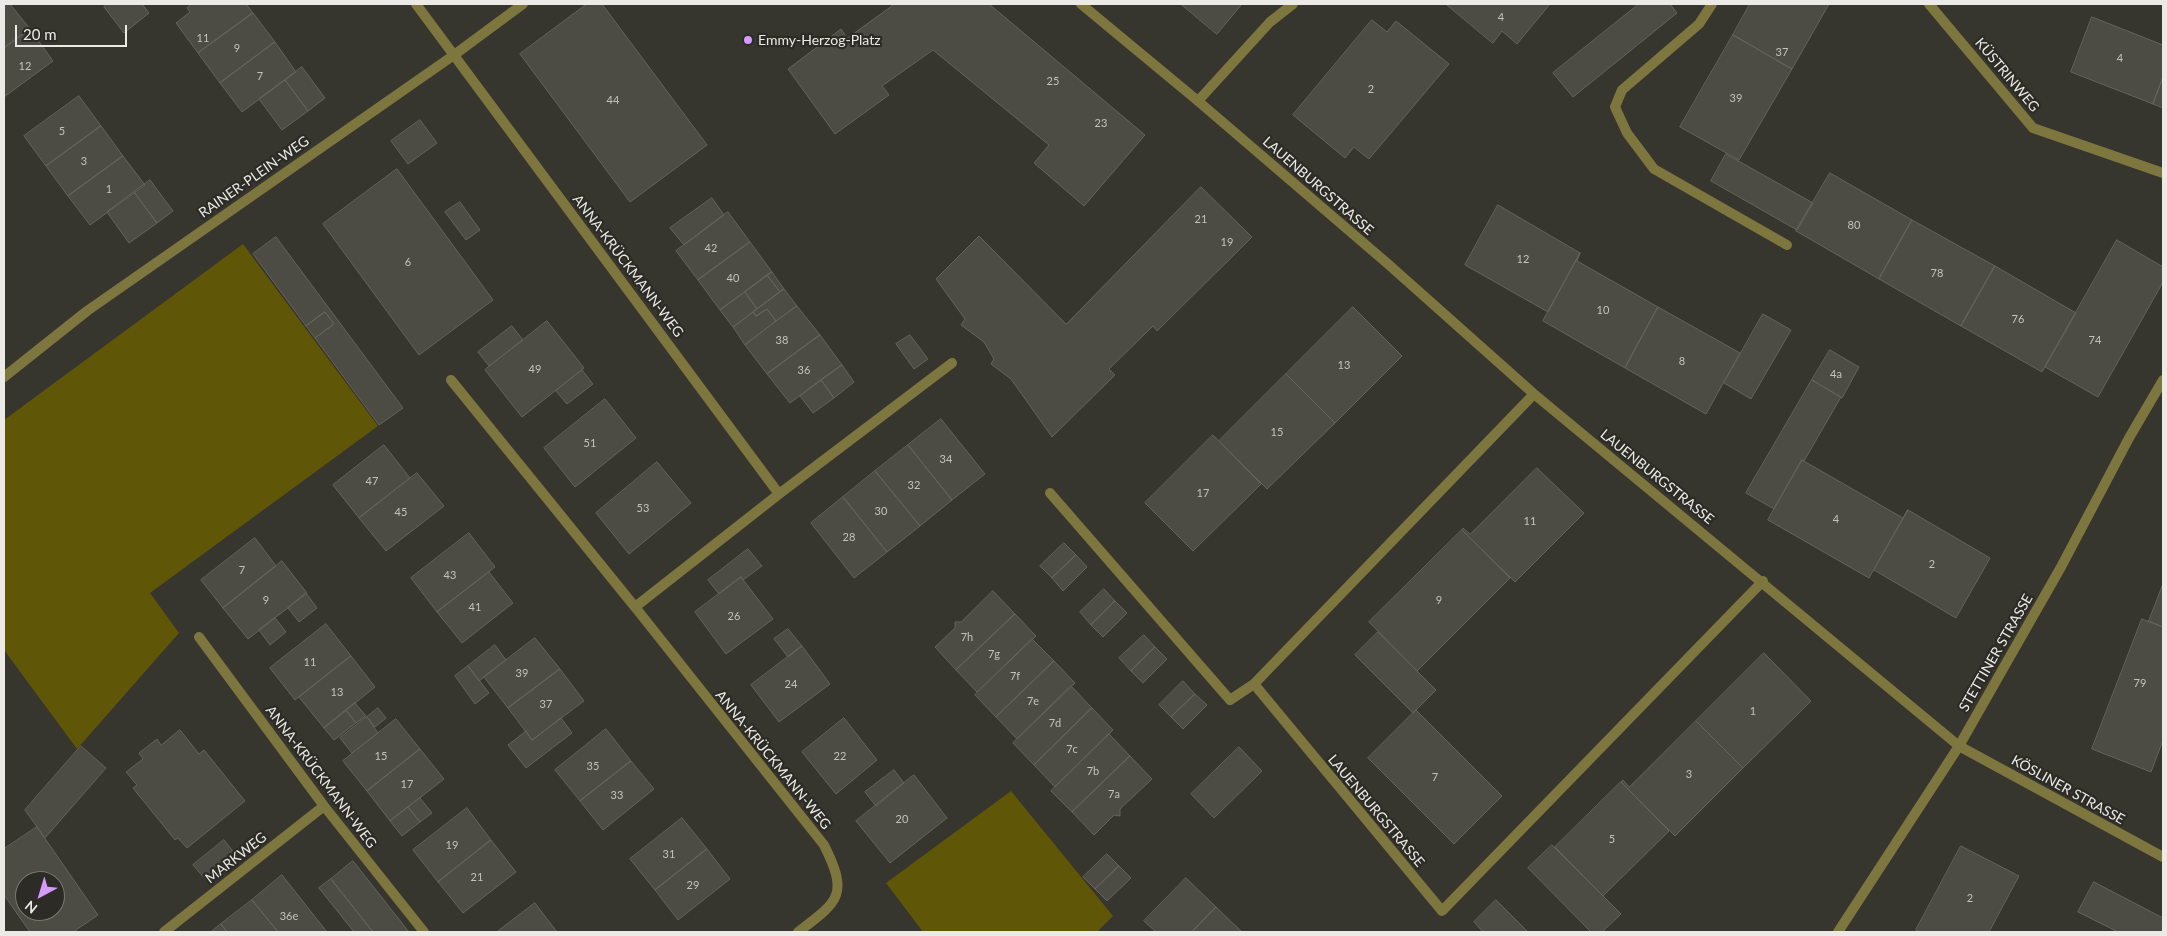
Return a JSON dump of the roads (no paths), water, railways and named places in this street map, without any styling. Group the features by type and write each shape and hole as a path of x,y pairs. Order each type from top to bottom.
{"street":[{"name":"ANNA-KRÜCKMANN-WEG","path":"416,4 779,494"},
{"name":"RAINER-PLEIN-WEG","path":"4,377 87,311 454,55 523,4"},
{"name":"LAUENBURGSTRASSE","path":"1081,4 1198,101 1388,264 1534,394 1763,581 1959,746"},
{"path":"1198,101 1270,22 1293,4"},
{"path":"1712,4 1699,24 1622,90 1615,107 1627,133 1654,169 1787,245"},
{"name":"KÜSTRINWEG","path":"1929,4 2033,128 2163,173"},
{"path":"635,607 779,494 952,363"},
{"name":"ANNA-KRÜCKMANN-WEG","path":"451,380 824,845 835,866 838,882 836,896 825,911 798,932"},
{"name":"STETTINER STRASSE","path":"1838,932 1959,746 2061,567 2129,438 2163,380"},
{"path":"1050,493 1230,700 1254,684 1534,394"},
{"name":"LAUENBURGSTRASSE","path":"1254,684 1442,911 1763,581"},
{"name":"ANNA-KRÜCKMANN-WEG","path":"199,636 324,806 424,932"},
{"name":"KÖSLINER STRASSE","path":"1959,746 2163,857"},
{"name":"MARKWEG","path":"164,932 324,806"}],"place":[{"name":"Emmy-Herzog-Platz","path":"748,40"}]}
